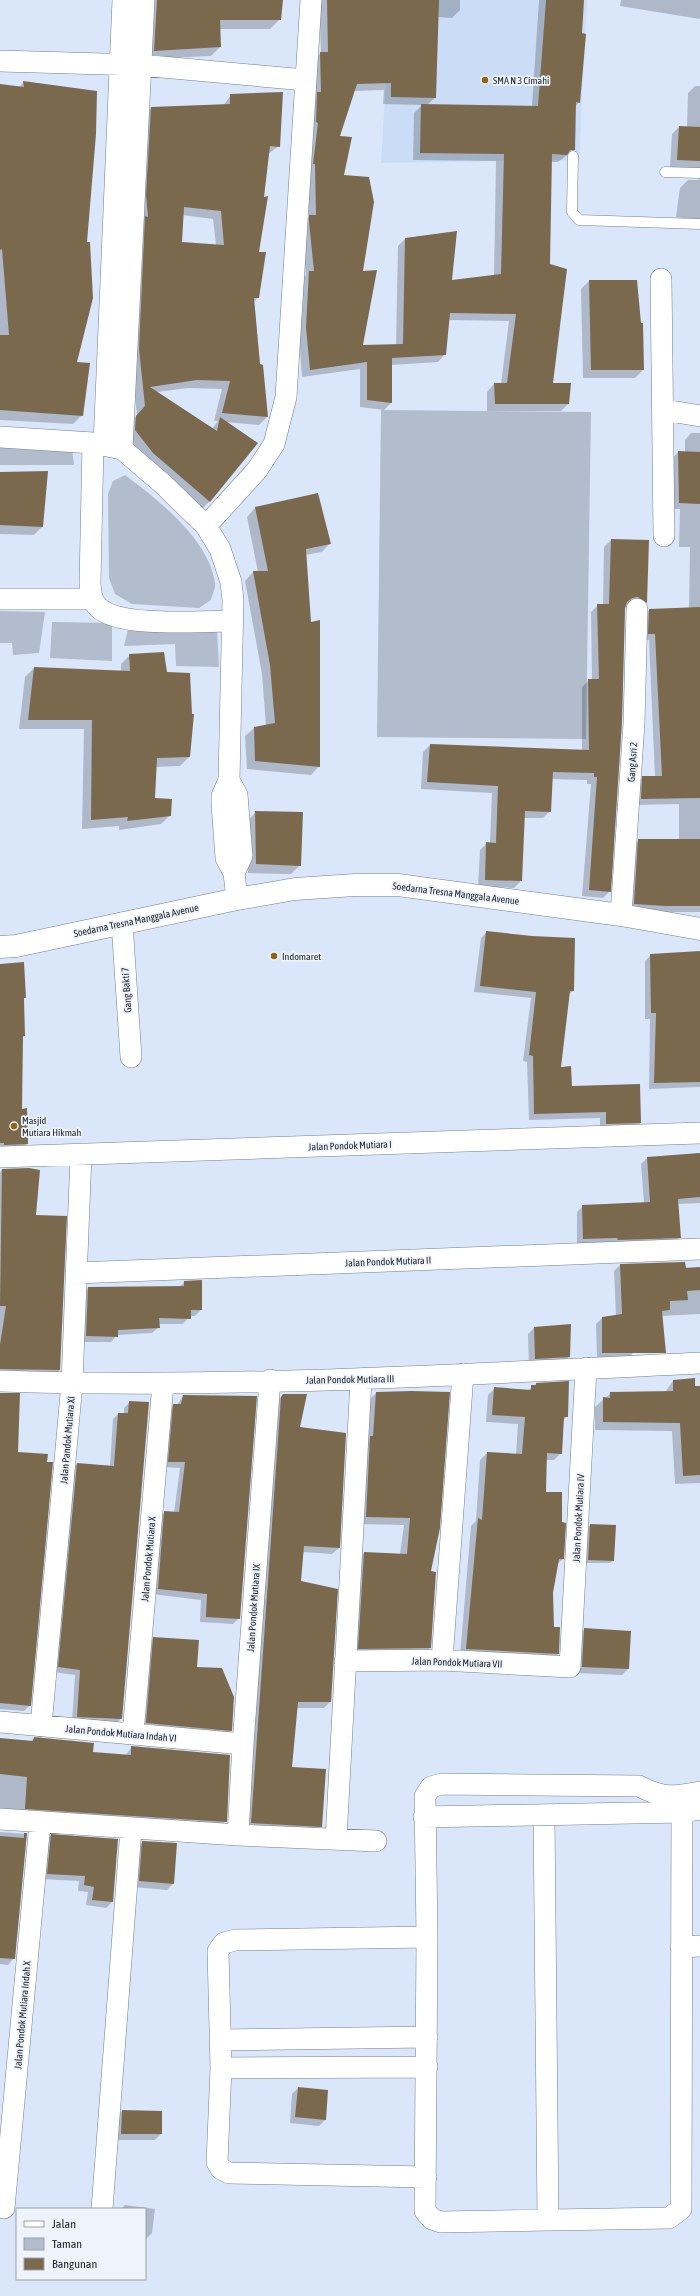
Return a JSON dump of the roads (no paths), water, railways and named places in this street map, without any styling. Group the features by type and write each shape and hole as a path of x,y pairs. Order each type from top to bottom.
{"main road":[{"name":"Soedarna Tresna Manggala Avenue","path":"0,947 16,946 122,923 295,889 355,885 398,885 621,915 700,928"}],"street":[{"path":"106,445 119,64 124,0"},
{"path":"144,0 140,65 106,445 90,583 92,599 100,609 131,620 232,621"},
{"path":"206,526 257,470 274,444 286,397 311,0"},
{"path":"0,61 140,65 305,80"},
{"path":"661,279 664,410 664,536"},
{"path":"664,410 700,416"},
{"path":"0,437 106,445 206,526 220,549 232,582 229,780 222,796 231,818 226,858 234,873 237,900"},
{"path":"0,599 92,599"},
{"name":"Gang Asri 2","path":"621,915 634,723 637,609"},
{"name":"Gang Bakti 7","path":"122,923 131,1057"},
{"name":"Jalan Pondok Mutiara I","path":"0,1157 700,1133"},
{"name":"Jalan Pandok Mutiara XI","path":"41,1726 72,1383 81,1155"},
{"name":"Jalan Pondok Mutiara II","path":"76,1273 700,1249"},
{"name":"Jalan Pondok Mutiara III","path":"0,1381 163,1384 270,1380 361,1380 700,1363"},
{"name":"Jalan Pondok Mutiara IV","path":"570,1667 586,1368"},
{"path":"442,1660 462,1374"},
{"name":"Jalan Pondok Mutiara IX","path":"238,1836 243,1744 270,1380"},
{"path":"336,1839 361,1380"},
{"name":"Jalan Pondok Mutiara X","path":"133,1734 163,1384"},
{"name":"Jalan Pondok Mutiara VII","path":"345,1661 442,1660 570,1667"},
{"name":"Jalan Pondok Mutiara Indah VI","path":"0,1722 243,1744"},
{"path":"442,1784 639,1786 658,1796 691,1802 691,1947 681,2210 669,2218 441,2222 432,2219 426,2211 427,1937 424,1817 425,1796 431,1787 442,1784"},
{"path":"424,1817 544,1816 691,1802"},
{"path":"544,1816 548,2219"},
{"path":"0,1819 238,1836 376,1841"},
{"name":"Jalan Pondok Mutiara Indah X","path":"4,2208 40,1822"},
{"path":"102,2208 131,1829"},
{"path":"426,2177 229,2173 225,2171 217,2162 221,2068 218,1951 224,1943 235,1940 427,1937"},
{"path":"220,2040 427,2037"},
{"path":"221,2068 426,2067"}],"lane":[{"path":"573,156 572,212 579,220 700,224"},
{"path":"665,172 700,173"}],"place":[{"name":"SMA N 3 Cimahi","path":"485,80"},
{"name":"Indomaret","path":"274,956"},
{"name":"Masjid Mutiara Hikmah","path":"14,1126"}]}
